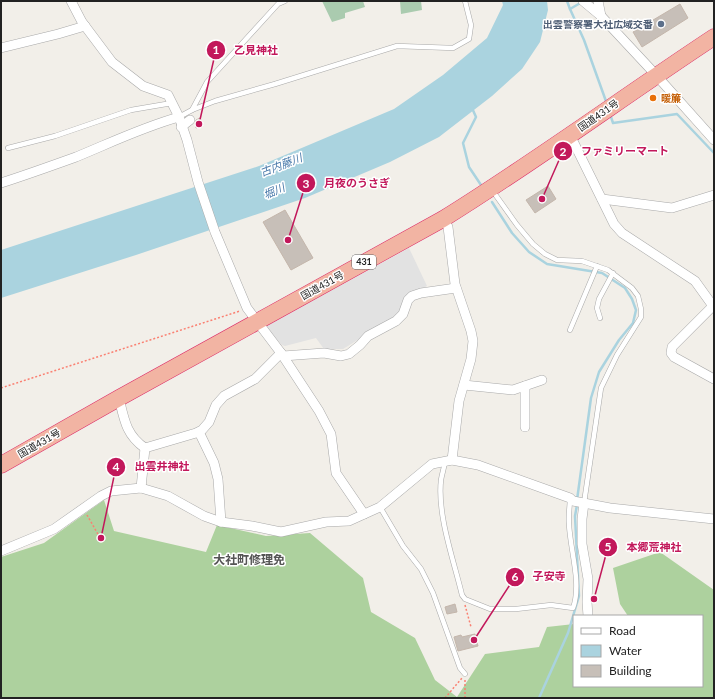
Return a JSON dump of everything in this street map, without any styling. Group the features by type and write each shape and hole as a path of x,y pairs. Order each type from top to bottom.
{"highway":[{"name":"国道431号","path":"1,465 256,321 443,219 492,189 656,75 714,37"}],"street":[{"path":"71,1 85,26 112,62 143,86 168,95 179,117 181,127 187,140 198,182 215,232 247,308 282,354 319,411 331,434 336,473 364,514"},
{"path":"586,4 599,2 601,16"},
{"path":"586,4 601,16 714,140"},
{"path":"1,48 85,26"},
{"path":"1,183 76,156 159,122 179,117"},
{"path":"181,127 190,120"},
{"path":"570,135 614,224 622,233 695,281 713,306 672,347 670,353 674,357 714,379"},
{"path":"602,199 672,208 714,195"},
{"path":"443,219 448,227 456,288 473,341 471,359 459,401 448,461"},
{"path":"145,448 202,430 209,422 216,405 224,396 255,379 282,354 324,353 341,356 349,354 368,336 396,321 403,314 408,300 412,296 421,293 456,288"},
{"path":"464,385 513,390 542,380"},
{"path":"525,386 525,427"},
{"path":"119,398 125,424 136,442 145,448"},
{"path":"199,432 214,463 218,479 221,522"},
{"path":"141,488 145,448"},
{"path":"1,551 57,532 100,496 112,491 141,488 168,496 204,516 221,522 281,532 326,522 350,521 380,506 432,464 448,461 478,465 572,499 610,508 714,519"},
{"path":"583,502 582,544 588,579 588,615"}],"lane":[{"path":"192,110 207,82 278,4 285,1"},
{"path":"179,117 215,101 397,46 453,48 469,39 471,25 465,1"},
{"path":"8,148 55,136 131,110 172,103"},
{"path":"492,189 516,225 533,244 545,254 557,260 582,261 608,270 632,288 638,296 641,309 640,317 617,355 601,388 583,502"},
{"path":"570,330 597,266"},
{"path":"600,318 597,308 599,299 613,273"},
{"path":"448,461 441,481 444,524 462,596 465,599 490,609 516,609 551,605 573,608 576,599 576,582 568,521 572,499"},
{"path":"380,506 403,546 421,568 433,593 460,668 465,674"}],"path":[{"path":"1,388 247,308"},
{"path":"83,509 99,536"},
{"path":"462,596 471,627"},
{"path":"444,698 465,674"},
{"path":"465,674 465,698"}],"green space":[{"path":"322,1 363,1 365,7 345,13 345,18 332,22"},
{"path":"400,1 421,1 422,10 401,14"},
{"path":"104,500 114,531 206,552 217,525 266,536 310,533 363,578 371,612 415,638 435,680 457,697 485,654 539,647 547,627 573,624 573,687 703,687 703,615 627,615 620,604 613,568 660,552 714,590 714,698 1,698 1,557 44,543"}],"shaded area":[{"path":"409,248 427,286 406,297 398,315 343,349 324,349 316,338 285,346 282,345 265,327"}],"water":[{"path":"502,1 547,1 548,10 540,42 522,69 492,96 439,137 390,162 305,198 136,255 1,298 1,250 259,166 394,109 443,75 487,38 503,5"}],"building":[{"path":"680,4 688,18 642,47 633,32"},
{"path":"200,118 203,125 196,128 196,120"},
{"path":"548,186 556,199 535,213 526,200"},
{"path":"285,210 313,258 291,270 263,222"},
{"path":"455,604 457,612 447,614 445,607"},
{"path":"475,634 478,646 458,651 454,637"}],"waterway":[{"path":"567,1 570,9 582,2"},
{"path":"570,9 584,40 607,104"},
{"path":"472,108 476,117 463,143 469,167 481,185"},
{"path":"610,114 613,123 677,114 714,153"},
{"path":"492,202 512,233 529,252 547,264 602,273 625,288 632,299 636,310 633,323 619,340 599,372 591,398 577,500"},
{"path":"573,615 579,596 575,516 577,505"},
{"path":"539,698 568,633 573,616"}],"place":[{"name":"出雲警察署大社広域交番","path":"661,24"},
{"name":"暖簾","path":"653,98"},
{"name":"乙見神社","path":"199,124"},
{"name":"ファミリーマート","path":"542,199"},
{"name":"月夜のうさぎ","path":"288,240"},
{"name":"出雲井神社","path":"101,538"},
{"name":"本郷荒神社","path":"594,599"},
{"name":"子安寺","path":"474,640"}],"district":[{"name":"大社町修理免","path":"249,560"}],"water label":[{"name":"古内藤川","path":"281,165"},
{"name":"堀川","path":"274,191"}]}
